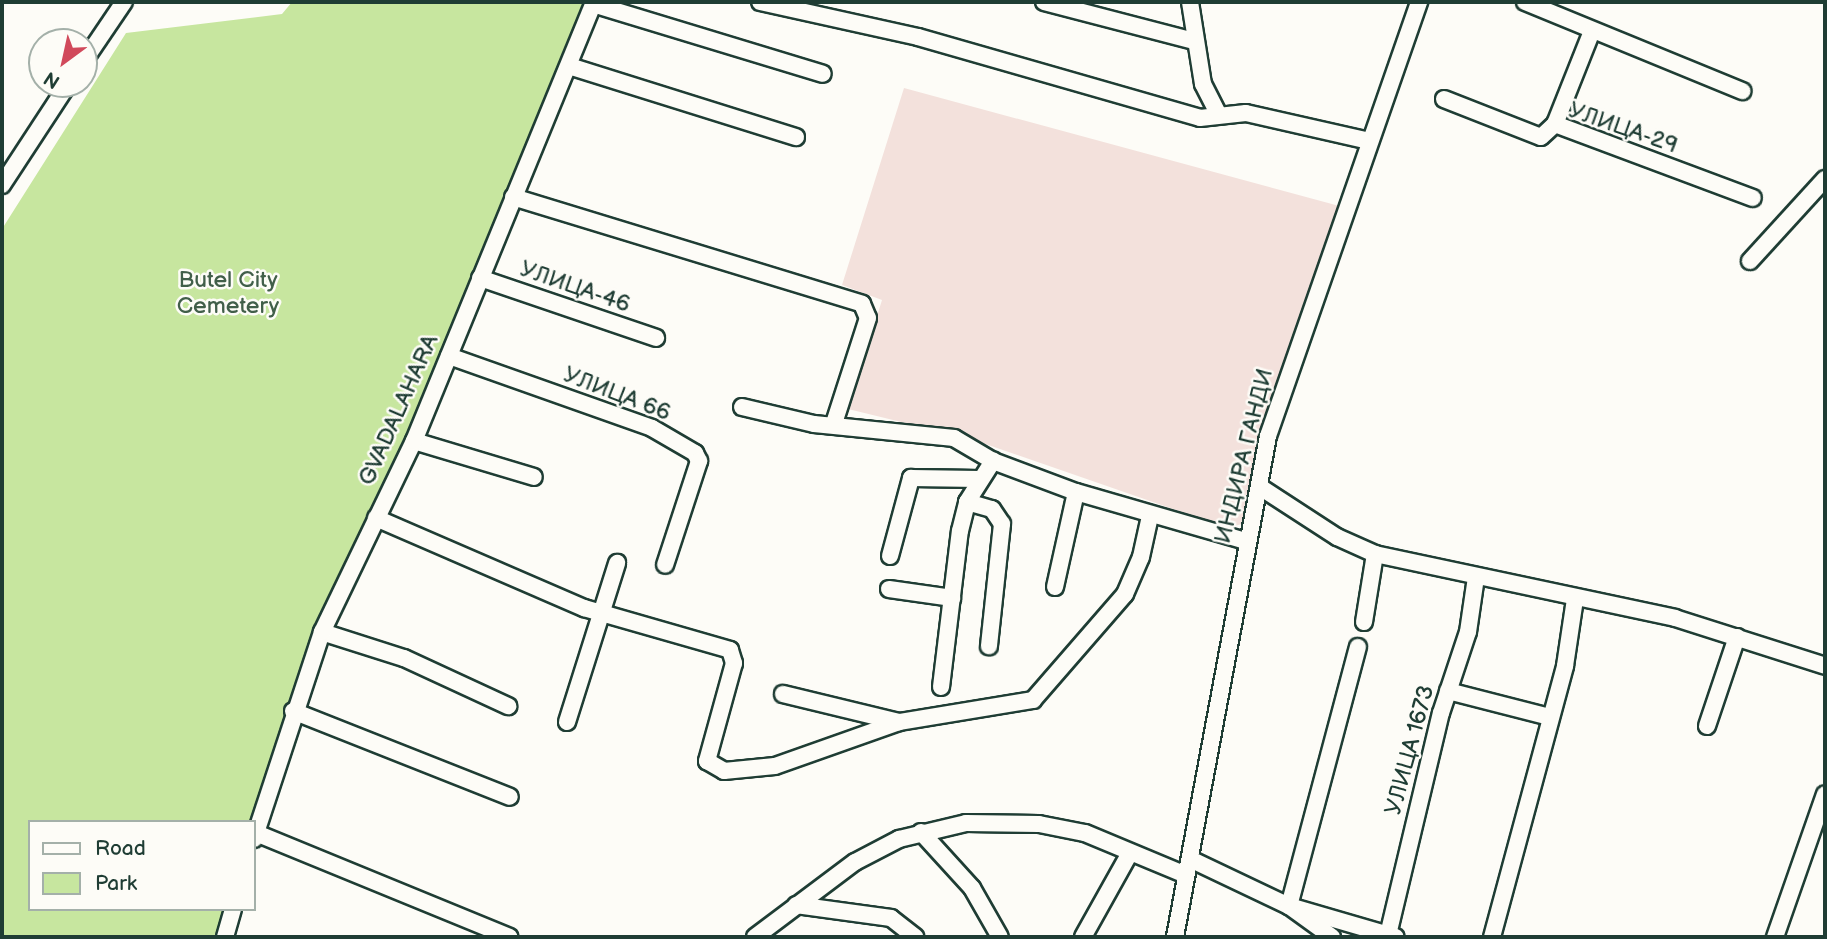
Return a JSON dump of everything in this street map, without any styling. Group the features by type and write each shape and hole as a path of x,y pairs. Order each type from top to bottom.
{"street":[{"path":"98,40 124,2"},
{"path":"760,2 918,37 1200,118 1246,113 1369,141"},
{"path":"1044,2 1194,41"},
{"path":"1190,2 1194,41 1203,84 1219,114"},
{"name":"ИНДИРА ГАНДИ","path":"1175,937 1246,541 1284,382 1419,2"},
{"path":"1525,2 1742,91"},
{"path":"593,3 823,74"},
{"name":"GVADALAHARA","path":"256,833 293,711 322,632 415,440 593,3"},
{"path":"1555,124 1592,31"},
{"path":"569,66 796,137"},
{"path":"2,186 59,98"},
{"name":"УЛИЦА-29","path":"1444,99 1541,137 1555,124 1753,198"},
{"path":"1750,261 1825,179"},
{"path":"513,197 862,304 868,318 834,423"},
{"name":"УЛИЦА-46","path":"480,278 656,338"},
{"name":"УЛИЦА 66","path":"449,356 652,428 695,453 699,461 665,565"},
{"path":"742,407 795,421 942,435 993,461 1076,492 1150,516 1246,541"},
{"path":"415,440 534,477"},
{"path":"941,687 967,502 993,461"},
{"path":"890,556 911,478 979,480"},
{"path":"1260,487 1337,537 1375,554 1476,578 1675,618 1825,666"},
{"path":"1055,587 1076,492"},
{"path":"967,502 992,509 1002,524 989,646"},
{"path":"376,518 598,612 717,645 735,655 707,761 715,770 775,766 898,722 1023,706 1033,700 1125,594 1142,557 1150,516"},
{"path":"1364,622 1375,554"},
{"path":"567,722 598,612 617,563"},
{"name":"УЛИЦА 1673","path":"1392,936 1448,691 1468,632 1476,578"},
{"path":"889,589 952,598"},
{"path":"1492,937 1550,717 1575,599"},
{"path":"322,632 429,668 508,706"},
{"path":"1707,726 1737,637"},
{"path":"1289,906 1358,647"},
{"path":"1448,691 1550,717"},
{"path":"783,694 898,722"},
{"path":"293,711 510,797"},
{"path":"1775,937 1823,814 1825,794"},
{"path":"755,937 855,862 920,832 966,823 1039,824 1085,833 1130,853 1188,867 1289,906 1392,936"},
{"path":"920,832 972,888 1000,937"},
{"path":"256,836 509,937"},
{"path":"1083,937 1130,853"},
{"path":"796,905 891,918 915,937"},
{"path":"1289,906 1332,937"},
{"path":"230,936 233,911"}],"shaded area":[{"path":"904,88 1343,207 1245,523 1228,528 971,439 848,409 882,300 842,285"}],"green space":[{"name":"Butel City Cemetery","path":"292,2 584,2 447,355 301,664 252,820 28,820 28,911 226,911 220,937 2,937 2,229 85,98 98,98 98,77 126,33 282,14"}]}
